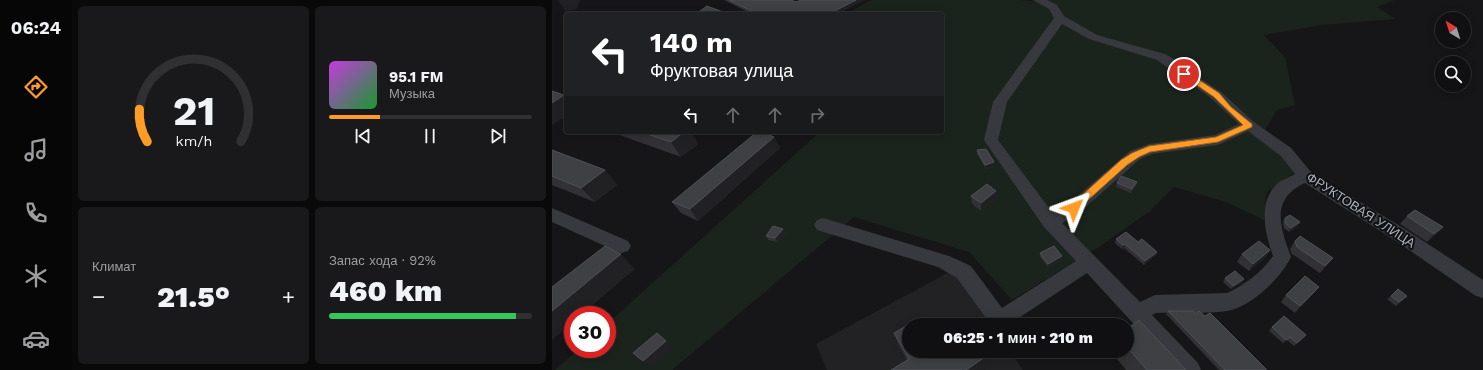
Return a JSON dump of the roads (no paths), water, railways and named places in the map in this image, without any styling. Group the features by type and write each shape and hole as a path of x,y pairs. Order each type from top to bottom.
{"street":[{"name":"ФРУКТОВАЯ УЛИЦА","path":"1038,0 1053,7 1060,18 1093,37 1161,57 1176,66 1184,74 1216,95 1249,125 1286,152 1305,176 1402,236 1483,290"},
{"path":"1060,18 1000,102 991,140 1050,222 1137,312 1190,370"},
{"path":"1050,222 1074,208 1124,163 1136,155 1149,149 1218,140 1249,125"},
{"path":"1137,312 1155,304 1228,302 1249,291 1272,272 1282,256 1272,230 1274,201 1283,187 1305,176"},
{"path":"552,215 622,246"},
{"path":"823,226 943,261 964,272 999,320 1088,263"}]}
